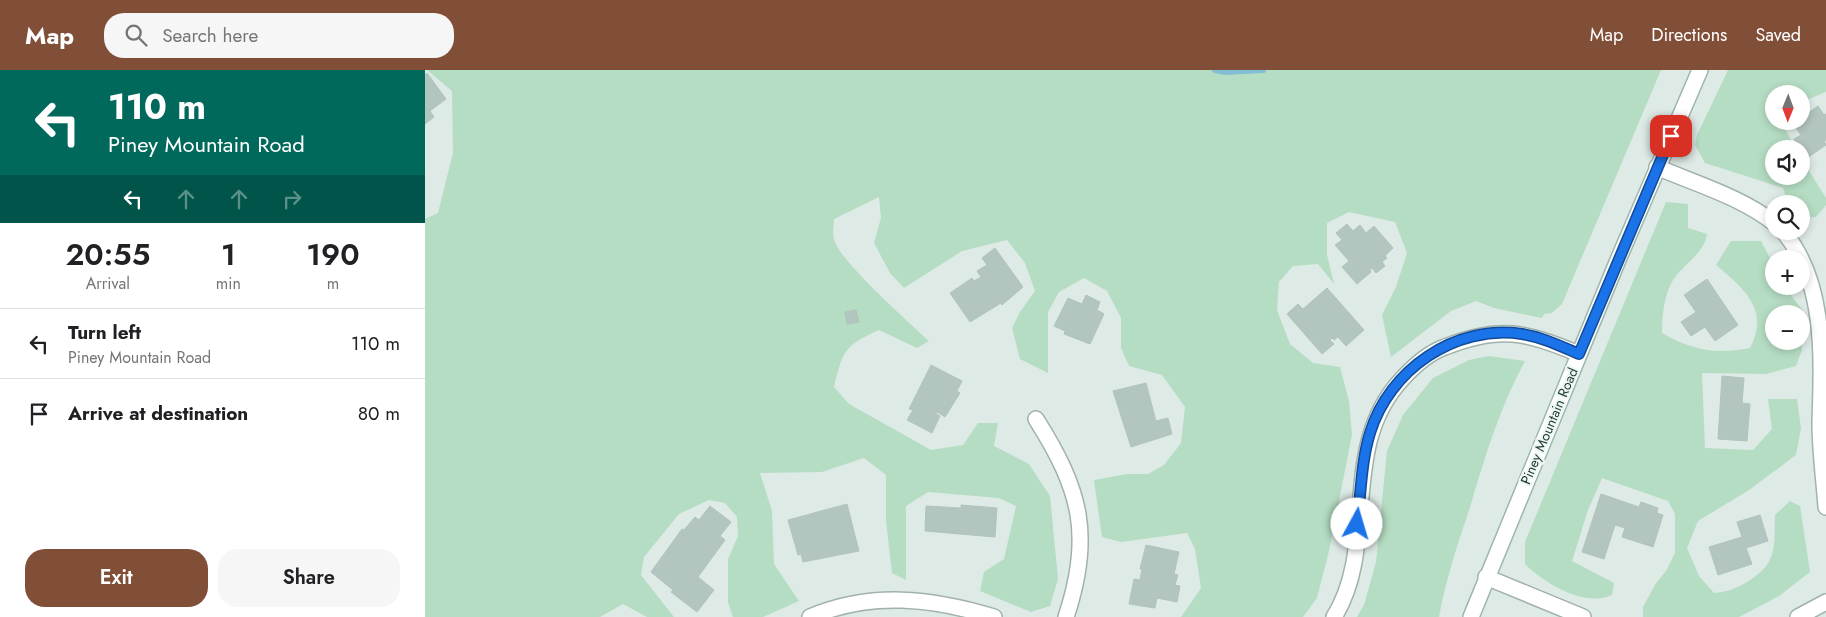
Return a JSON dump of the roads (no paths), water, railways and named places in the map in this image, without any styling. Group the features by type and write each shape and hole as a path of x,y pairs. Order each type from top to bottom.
{"street":[{"name":"Piney Mountain Road","path":"1471,617 1657,167 1700,70"},
{"path":"1657,167 1735,200 1765,216"},
{"path":"1791,240 1804,255 1817,283 1823,311 1826,340 1820,424 1826,507"},
{"path":"1334,617 1347,590 1353,563 1364,465 1370,433 1380,409 1415,364 1439,349 1468,337 1493,333 1521,334 1545,340 1579,354"},
{"path":"1036,419 1064,467 1079,513 1081,555 1066,617"},
{"path":"1486,577 1583,617"},
{"path":"810,617 857,602 892,599 927,601 964,608 994,617"},
{"path":"1798,617 1826,602"}],"waterway":[{"path":"1215,70 1225,72 1263,70"}]}
